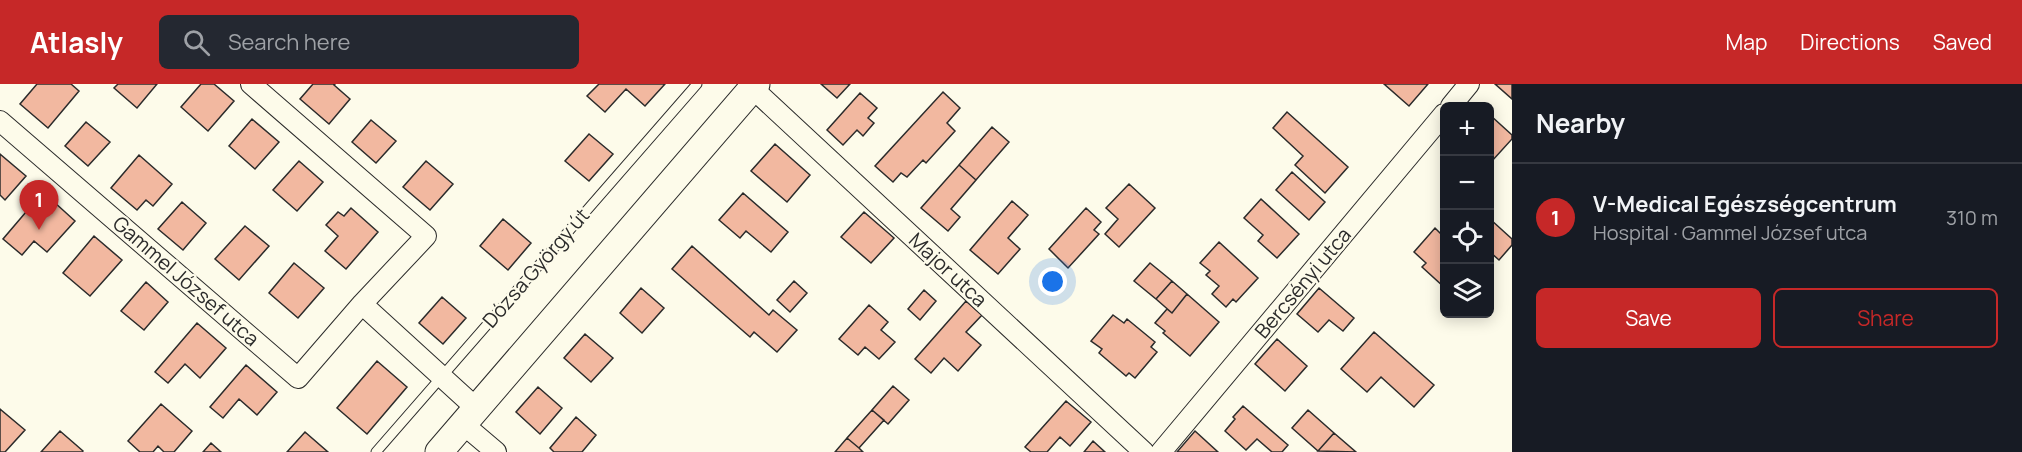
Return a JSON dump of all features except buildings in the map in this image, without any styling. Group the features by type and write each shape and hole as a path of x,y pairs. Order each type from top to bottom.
{"main road":[{"path":"439,452 752,85"}],"street":[{"path":"251,84 426,236 362,304 441,376 495,452"},
{"path":"1453,102 1469,84"},
{"name":"Major utca","path":"752,85 1144,452"},
{"name":"Bercsényi utca","path":"1161,452 1440,119"},
{"name":"Gammel József utca","path":"0,121 298,378 362,304"}],"lane":[{"name":"Dózsa György út","path":"376,452 697,84"}],"place":[{"name":"V-Medical Egészségcentrum","path":"39,230"}]}
